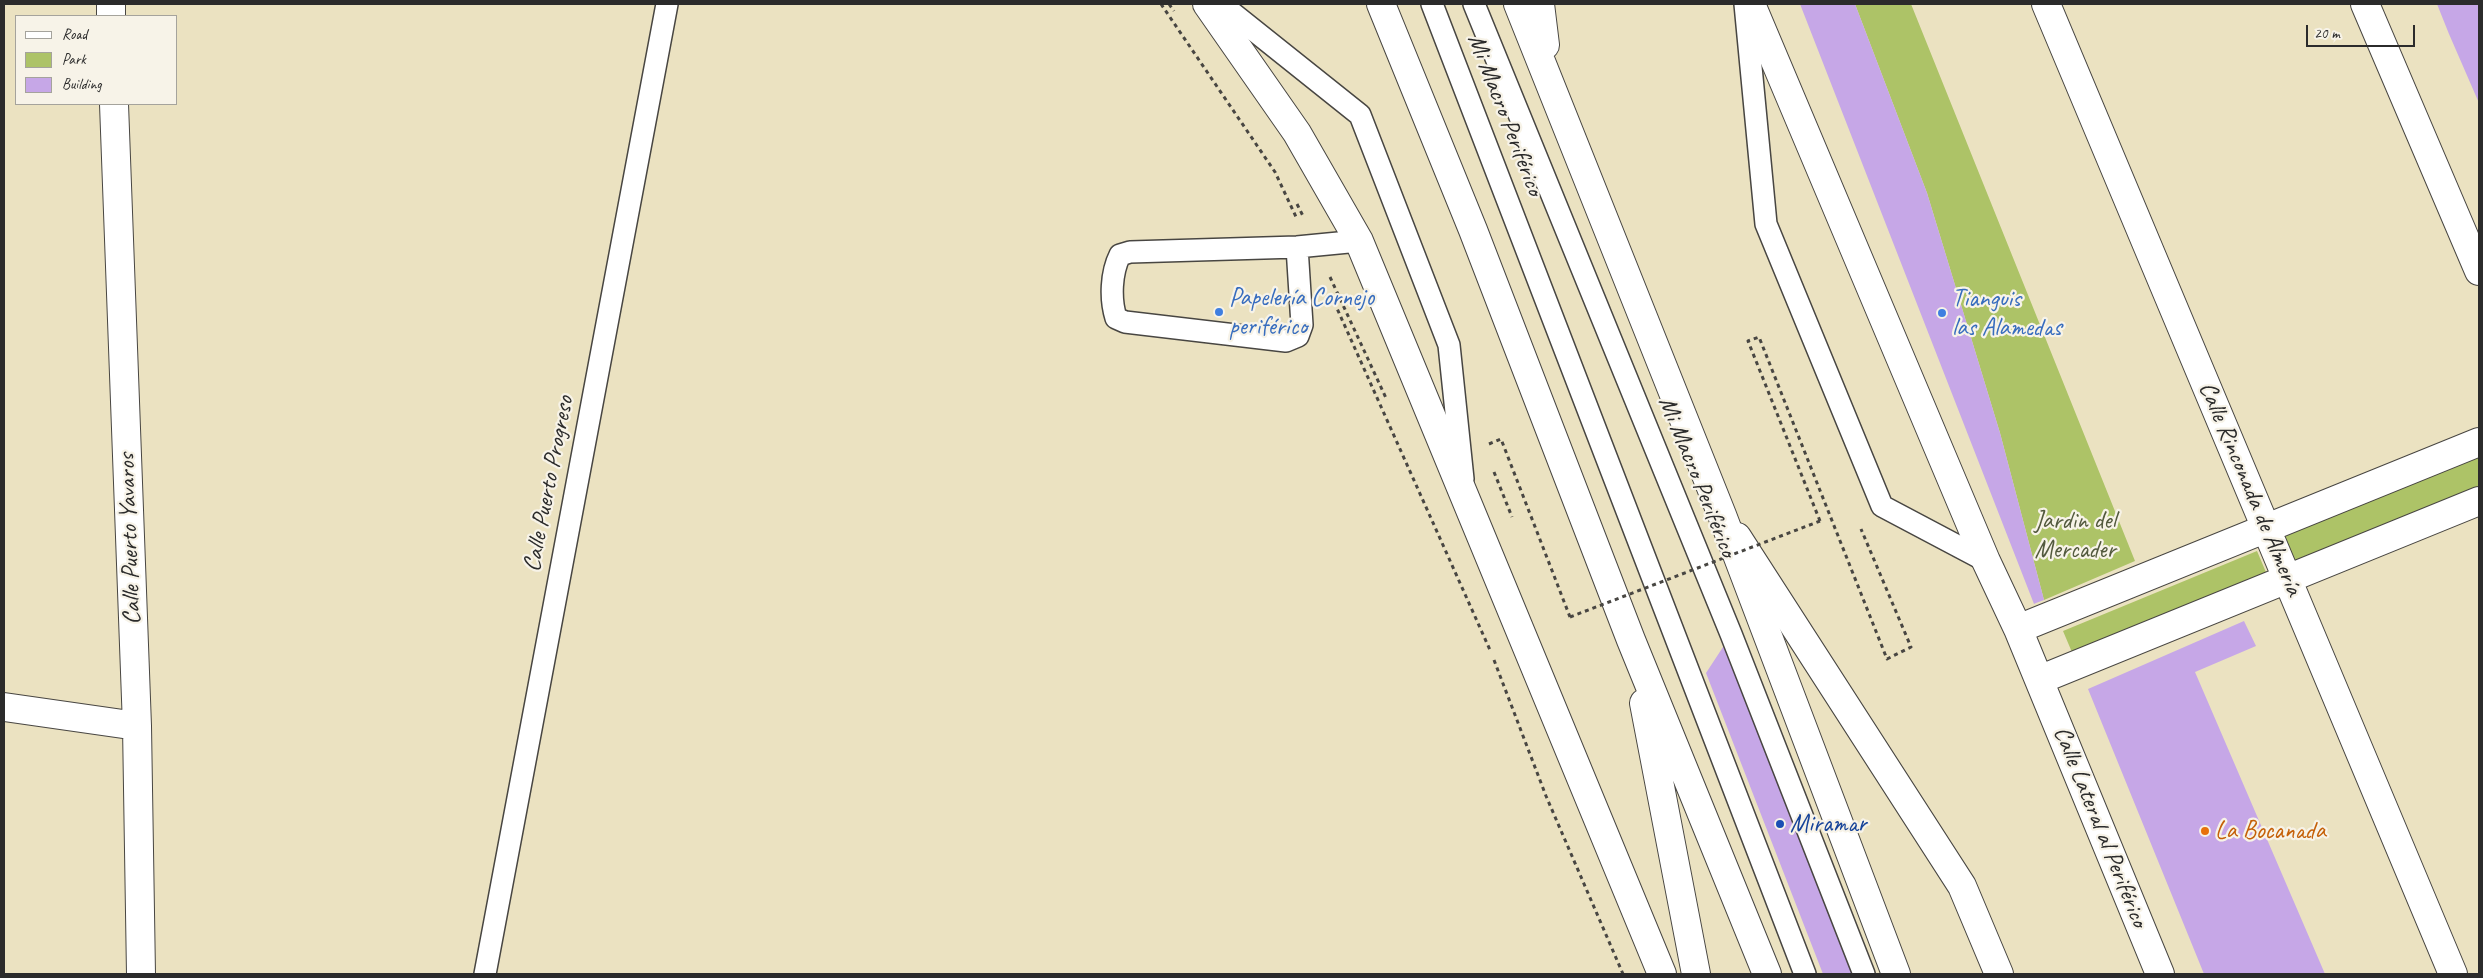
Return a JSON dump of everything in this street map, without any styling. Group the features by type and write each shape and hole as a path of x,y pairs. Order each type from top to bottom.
{"main road":[{"path":"1207,4 1297,132 1360,241 1662,974"},
{"path":"1381,4 1473,230 1631,640 1767,974"},
{"path":"1518,4 1722,515 1896,974"},
{"path":"1540,4 1550,82"},
{"name":"Calle Lateral al Periférico","path":"1751,4 1986,561 2018,629 2160,974"},
{"name":"Calle Rinconada de Almería","path":"2046,4 2452,974"},
{"path":"2365,4 2479,271"},
{"name":"Calle Puerto Yavaros","path":"114,105 137,726 142,974"},
{"path":"2018,629 2479,442"},
{"path":"2039,680 2479,501"},
{"path":"1722,515 1962,886 1999,974"},
{"path":"1631,640 1696,974"},
{"path":"4,707 137,726"}],"lane":[{"name":"Calle Puerto Progreso","path":"485,974 667,4"},
{"path":"1220,4 1360,115 1449,345 1466,498"},
{"name":"Mi Macro Periférico","path":"1432,4 1805,974"},
{"name":"Mi Macro Periférico","path":"1474,4 1731,634 1864,974"},
{"path":"1745,4 1766,224 1882,506 1986,561"},
{"path":"1307,246 1302,325 1298,336 1286,341 1125,322 1116,318 1112,306 1114,266 1120,255 1130,252 1307,246 1360,241"}],"path":[{"path":"1161,4 1275,172 1307,246 1388,404"},
{"path":"1169,4 1174,12"},
{"path":"1296,202 1307,246"},
{"path":"1330,291 1492,656 1546,796 1623,974"},
{"path":"1484,446 1502,439 1570,617 1820,521 1748,341 1758,337 1887,659 1911,647"},
{"path":"1491,464 1512,520"},
{"path":"1486,628 1494,646"},
{"path":"1497,655 1505,673"}],"green space":[{"name":"Jardin del Mercader","path":"1855,4 1911,4 2135,561 2044,600 2000,433 1927,193"},
{"path":"2479,454 2479,489 2294,567 2281,538"},
{"path":"2257,551 2268,577 2074,657 2063,631"}],"building":[{"name":"Tianguis las Alamedas","path":"1800,4 1855,4 1927,193 2000,433 2044,600 2034,604"},
{"path":"2437,4 2479,4 2479,103 2449,34"},
{"name":"La Bocanada","path":"2244,621 2256,646 2195,672 2325,974 2204,974 2088,689"},
{"name":"Miramar","path":"1725,644 1854,974 1823,974 1706,673"}],"place":[{"name":"Papelería Cornejo periférico","path":"1219,312"},
{"name":"Tianguis las Alamedas","path":"1942,313"},
{"name":"Miramar","path":"1780,824"},
{"name":"La Bocanada","path":"2205,831"}]}
